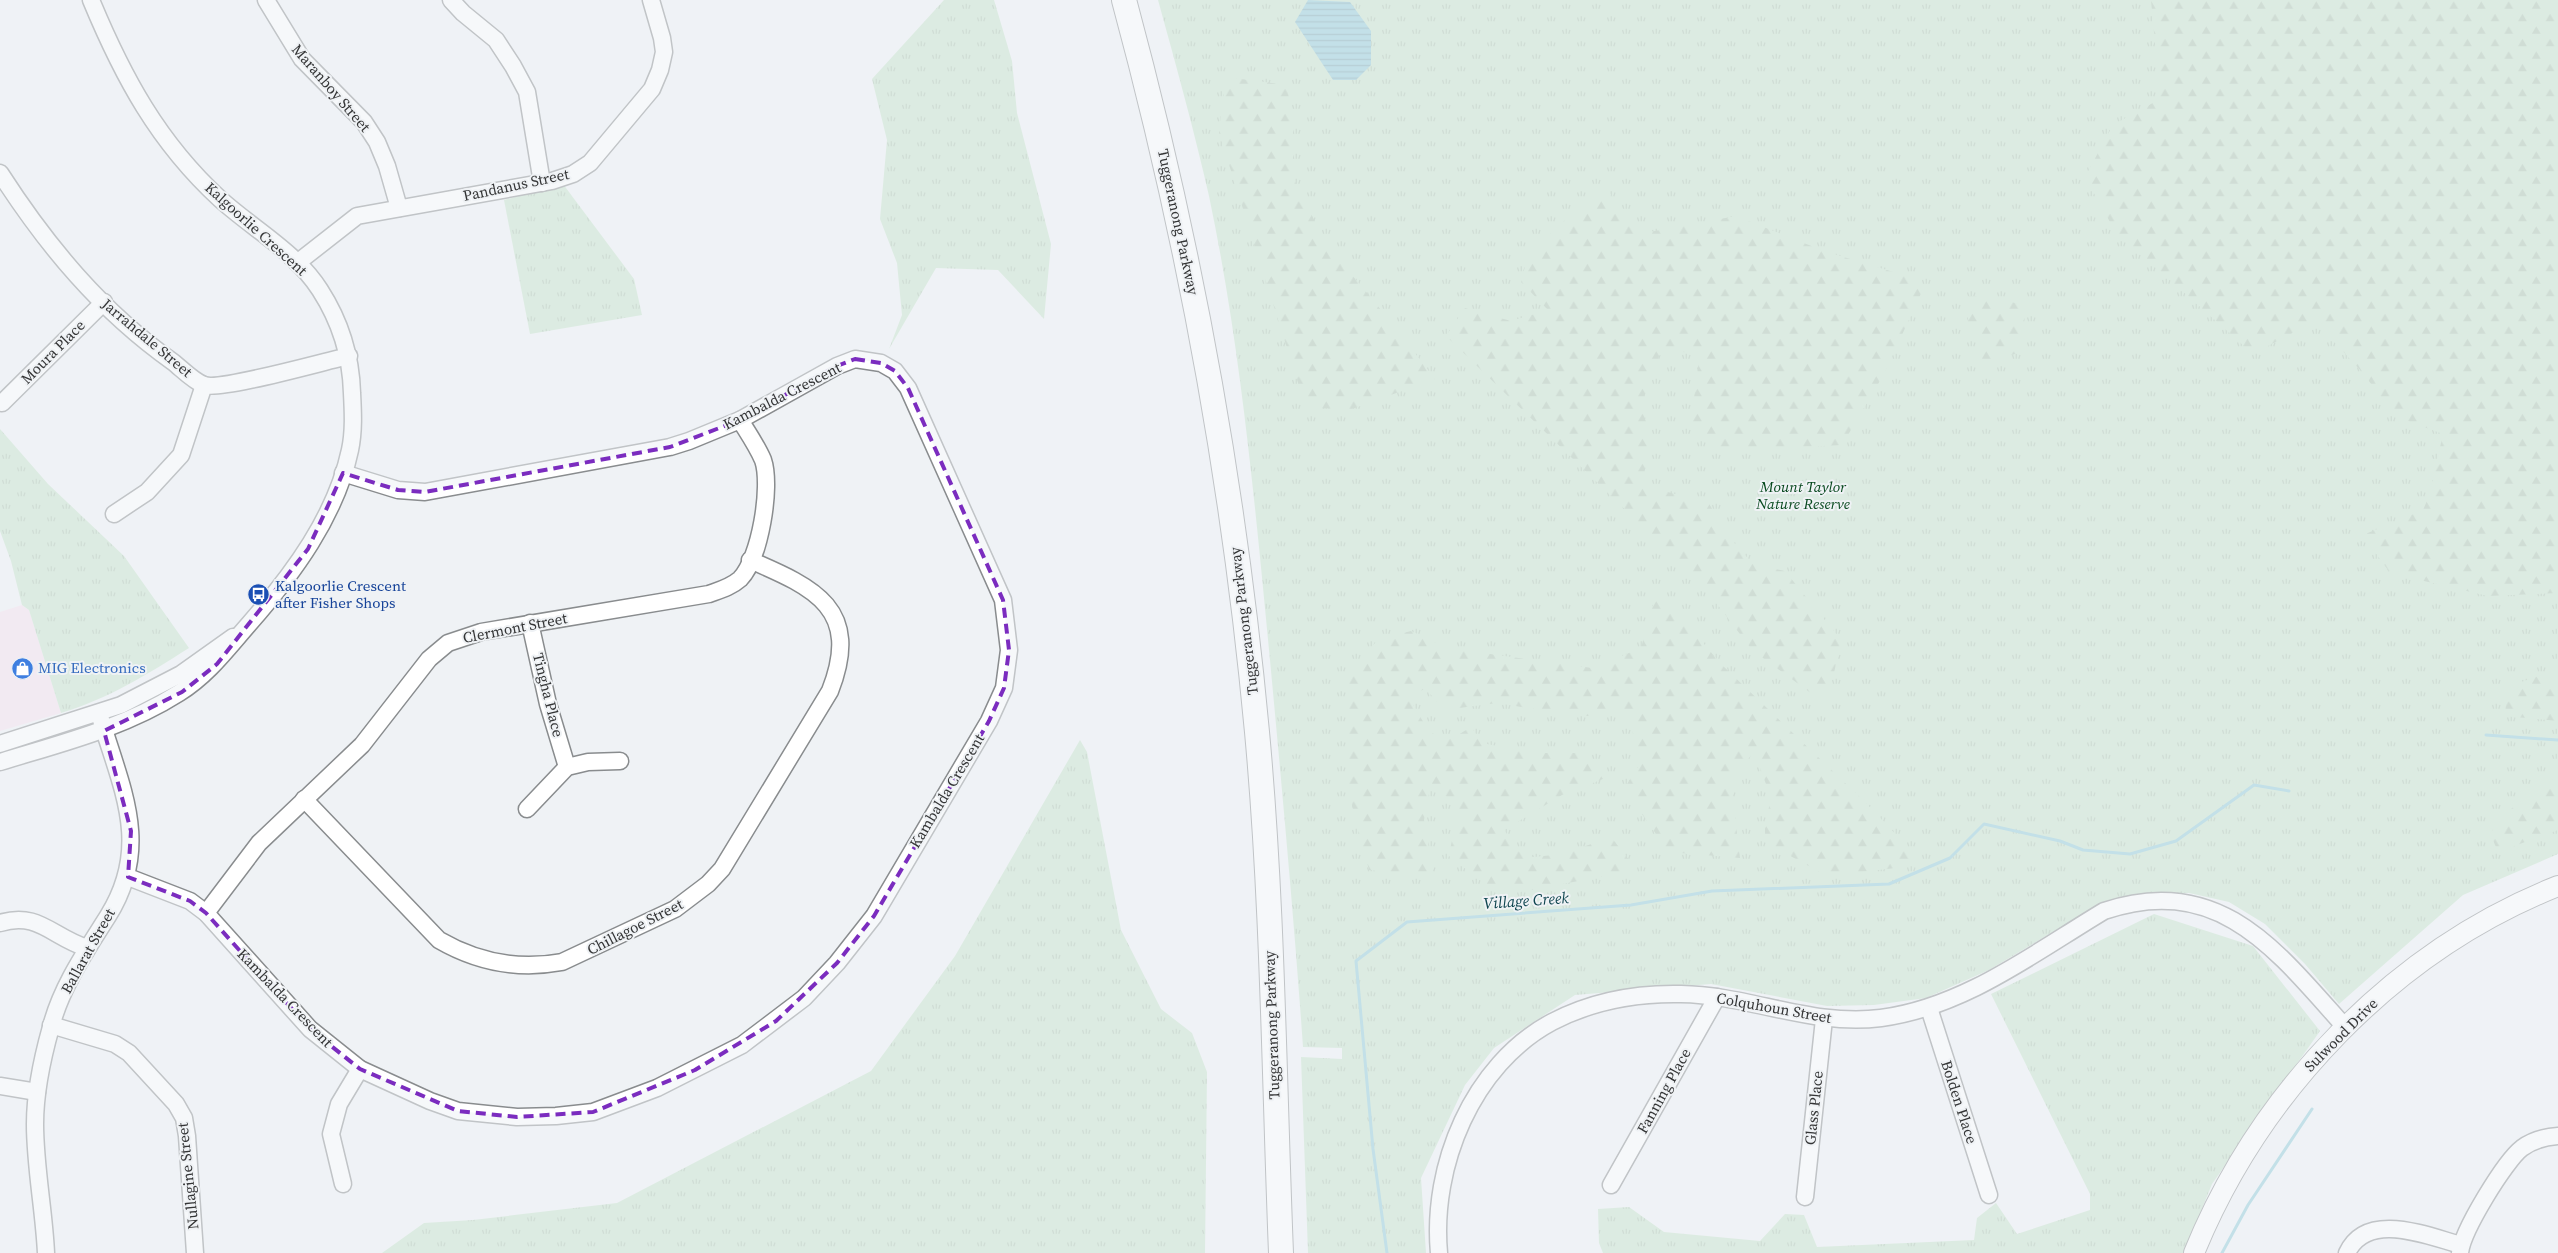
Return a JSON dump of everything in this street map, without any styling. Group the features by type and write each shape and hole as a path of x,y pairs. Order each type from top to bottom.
{"highway":[{"name":"Tuggeranong Parkway","path":"1124,0 1168,170 1193,289 1217,420 1246,632 1263,819 1281,1253"},
{"name":"Tuggeranong Parkway","path":"1140,0 1174,134 1209,293 1234,431 1259,614 1269,698 1280,866 1296,1253"}],"main road":[{"name":"Sulwood Drive","path":"2195,1251 2214,1208 2256,1135 2289,1090 2345,1027 2405,974 2449,943 2494,916 2558,886"}],"street":[{"name":"Kalgoorlie Crescent","path":"0,762 104,731 143,714 182,692 217,664 289,577 308,549 343,473 350,450 353,424 348,356 334,314 319,288 297,263 220,199 171,147 140,102 115,57 91,0"},
{"name":"Maranboy Street","path":"266,0 302,59 364,122 377,142 387,166 399,208"},
{"path":"451,0 463,13 496,40 527,92 542,183"},
{"name":"Pandanus Street","path":"297,263 357,216 542,183 573,174 590,163 652,88 660,70 664,52 651,0"},
{"name":"Jarrahdale Street","path":"2,181 67,267 163,355 204,385 227,385 348,356"},
{"name":"Moura Place","path":"2,402 104,302"},
{"name":"Kambalda Crescent","path":"128,877 190,901 206,913 310,1029 360,1069 430,1102 458,1111 517,1117 556,1116 593,1112 657,1088 742,1045 804,998 837,963 874,916 989,722 1004,688 1009,650 1003,600 908,388 895,371 881,362 855,359 838,366 740,420 670,447 425,492 398,490 343,473"},
{"path":"114,514 147,492 181,455 204,385"},
{"name":"Clermont Street","path":"206,913 259,843 362,744 429,659 448,643 481,632 709,594 732,585 746,571 763,513 767,492 766,477 760,454 740,420"},
{"name":"Chillagoe Street","path":"304,799 439,940 478,958 520,965 544,965 562,962 675,909 708,884 722,869 830,691 837,672 841,649 838,628 823,600 796,580 750,560"},
{"name":"Tingha Place","path":"530,623 548,704 567,767"},
{"name":"Kalgoorlie Crescent","path":"0,744 99,713 153,690 174,678 244,630"},
{"name":"Ballarat Street","path":"46,1253 35,1124 37,1092 51,1025 68,985 87,948 109,914 128,877 131,857 131,831 123,787 99,713"},
{"path":"527,809 567,767 588,762 620,761"},
{"name":"Colquhoun Street","path":"1439,1253 1439,1204 1446,1169 1457,1135 1481,1088 1504,1060 1525,1041 1551,1023 1596,1004 1646,995 1717,997 1824,1018 1878,1018 1929,1008 1970,990 2104,911 2127,903 2152,900 2192,904 2219,913 2250,930 2278,952 2345,1027"},
{"path":"0,923 14,918 33,920 71,943 87,948"},
{"name":"Fanning Place","path":"1611,1185 1717,997"},
{"name":"Bolden Place","path":"1929,1008 1989,1195"},
{"name":"Glass Place","path":"1805,1196 1824,1018"},
{"name":"Nullagine Street","path":"51,1025 115,1044 129,1053 176,1104 184,1118 187,1136 195,1253"},
{"path":"344,1184 331,1134 339,1104 360,1069"},
{"path":"0,1086 37,1092"},
{"path":"2347,1253 2352,1244 2364,1235 2386,1228 2402,1230 2460,1249 2471,1220 2517,1153 2534,1140 2558,1136"}],"highlighted area":[{"path":"855,359 881,363 895,371 908,388 1003,600 1009,650 1004,688 989,721 874,916 837,963 776,1021 695,1070 593,1112 517,1117 458,1111 360,1069 310,1029 206,913 190,901 128,877 131,831 104,731 182,692 217,664 308,549 343,473 398,490 425,492 670,447 740,420 837,366"}],"shaded area":[{"path":"22,605 29,610 61,713 0,731 0,612"}],"green space":[{"path":"944,0 994,0 1012,61 1017,113 1051,244 1044,319 998,270 936,268 889,349 902,315 897,263 880,219 887,140 872,79"},
{"name":"Mount Taylor Nature Reserve","path":"1158,0 2558,0 2558,854 2463,895 2339,1004 2305,964 2265,924 2229,902 2189,893 2149,894 2101,909 2051,933 1989,970 1926,998 1874,1005 1827,1006 1711,984 1575,995 1494,1048 1465,1085 1421,1178 1426,1253 1308,1253 1301,1057 1342,1059 1342,1048 1303,1047 1292,902 1253,485 1230,311 1209,196"},
{"path":"2151,0 2558,0 2558,593 2488,596 2390,573 2363,535 2423,510 2429,496 2443,434 2397,417 2361,371 2315,321 2253,354 2115,231 2085,177 2113,125 2160,99"},
{"path":"1226,77 1287,85 1293,126 1293,177 1325,242 1435,379 1352,409 1306,408 1219,133"},
{"path":"563,184 634,279 642,315 530,334 504,200"},
{"path":"1606,189 1644,233 1736,216 1824,251 1910,277 1924,287 1884,374 1842,445 1721,451 1691,420 1700,353 1661,351 1641,405 1653,446 1639,485 1708,502 1729,537 1753,564 1785,571 1841,640 1834,673 1823,702 1752,650 1702,584 1446,336 1465,308 1511,321 1548,310 1521,282 1528,255 1568,217"},
{"path":"1963,296 1994,297 2026,306 2021,352 1984,364 1969,323"},
{"path":"0,429 48,484 124,556 189,648 111,693 61,713 29,610 22,605 11,561 0,531"},
{"path":"1657,589 1722,665 1865,802 1920,860 1904,867 1827,876 1765,842 1765,825 1771,798 1754,751 1731,783 1740,858 1669,852 1624,789 1641,762 1627,713 1587,716 1569,709 1547,711 1497,703 1444,710 1426,689 1407,695 1430,733 1453,738 1471,727 1482,743 1533,753 1587,753 1608,777 1562,795 1504,830 1524,858 1563,854 1611,837 1637,870 1520,892 1485,884 1449,856 1458,807 1431,783 1424,820 1434,877 1369,870 1348,790 1348,671 1379,639 1411,631 1447,648 1592,668 1641,648"},
{"path":"2558,672 2558,721 2505,716 2507,687 2544,674"},
{"path":"1080,740 1087,752 1121,930 1161,1009 1192,1033 1207,1072 1205,1253 382,1253 424,1223 473,1220 617,1203 871,1071 955,956"},
{"path":"2558,776 2558,830 2498,852 2490,833 2513,807"},
{"path":"2154,914 2253,946 2320,1031 2212,1184 2184,1253 1603,1253 1599,1243 1598,1209 1629,1207 1664,1232 1760,1241 1785,1214 1804,1215 1817,1247 1974,1240 1977,1218 1996,1203 2017,1234 2090,1210 2090,1194 1991,994"}],"water":[{"path":"1308,0 1350,2 1371,31 1371,65 1356,80 1333,80 1295,22"}],"waterway":[{"path":"2486,735 2558,740"},
{"name":"Village Creek","path":"1387,1253 1373,1149 1356,961 1407,922 1631,905 1712,891 1889,884 1950,858 1984,824 2060,841 2083,850 2130,854 2176,841 2254,785 2289,791"},
{"path":"2222,1253 2248,1205 2312,1109"}],"place":[{"name":"Kalgoorlie Crescent after Fisher Shops","path":"259,595"},
{"name":"MIG Electronics","path":"22,668"}]}
